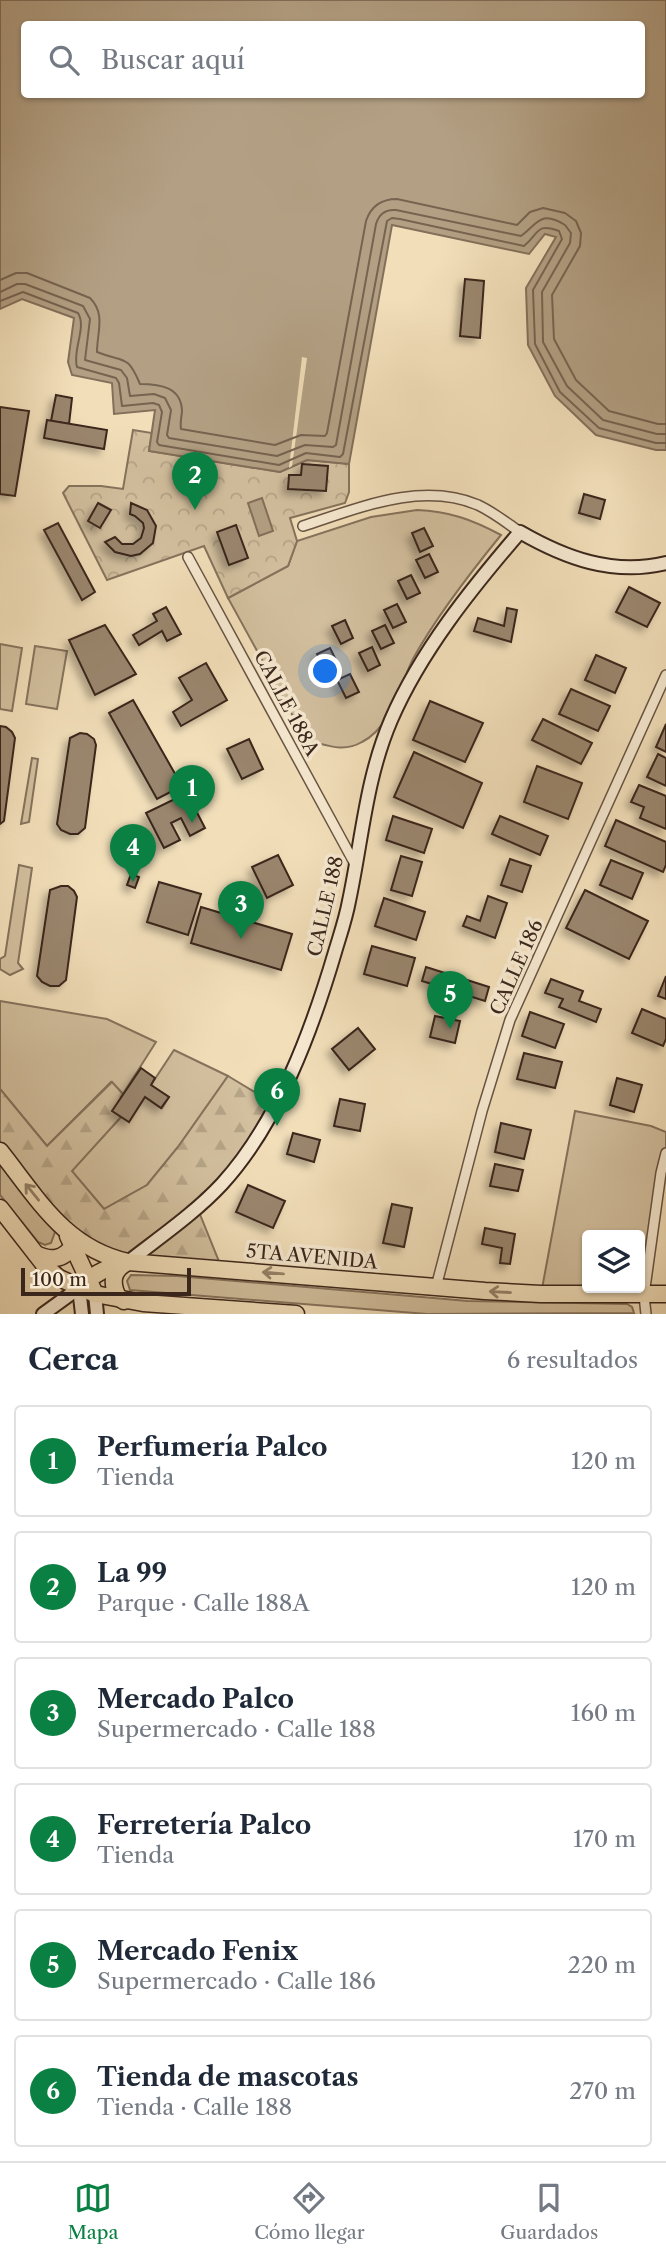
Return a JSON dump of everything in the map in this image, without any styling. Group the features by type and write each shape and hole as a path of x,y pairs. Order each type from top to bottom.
{"highway":[{"name":"5TA AVENIDA","path":"0,1151 69,1239 101,1254 128,1262 541,1294 666,1294"},
{"path":"0,1208 35,1254 59,1278 83,1284 95,1294 124,1300 296,1314"},
{"path":"69,1239 83,1284"},
{"path":"35,1254 52,1259 68,1253 69,1239"},
{"path":"83,1284 108,1268 128,1262"},
{"path":"124,1300 118,1297 113,1281 116,1272 128,1262"}],"street":[{"path":"303,526 377,503 421,496 442,496 480,506 558,553 594,564 632,568 666,563"},
{"name":"CALLE 188","path":"128,1262 176,1225 221,1185 253,1146 276,1105 318,1009 349,902 368,788 391,720 436,642 480,578 520,532"},
{"name":"CALLE 188A","path":"188,556 356,866"},
{"name":"CALLE 186","path":"436,1287 482,1111 510,1020 666,675"},
{"path":"646,1314 644,1295 666,1153"},
{"path":"43,1314 83,1284"},
{"path":"82,1314 79,1304 83,1284"},
{"path":"95,1294 97,1314"}],"green space":[{"path":"133,430 152,433 149,451 280,472 307,460 349,464 349,492 345,503 290,518 297,541 288,566 228,598 204,546 107,580 63,493 69,486 123,489"},
{"path":"417,510 461,517 501,535 433,625 414,657 388,715 373,735 348,747 335,747 306,740 228,598 288,566 297,541 371,517"},
{"path":"0,644 22,648 12,711 0,709"},
{"path":"35,646 67,651 57,709 26,704"},
{"path":"32,758 38,759 29,822 21,824"},
{"path":"19,865 32,868 18,963 23,969 10,975 0,969 0,959 5,956"},
{"path":"0,1001 107,1019 156,1042 123,1094 111,1082 47,1146 0,1089"},
{"path":"174,1050 228,1076 178,1147 147,1185 104,1209 71,1171 121,1117 145,1097 162,1108 169,1097 151,1085"},
{"path":"228,1076 276,1105 253,1146 197,1207 222,1269 128,1262 81,1244 0,1151 0,1089 47,1146 112,1082 123,1094 113,1111 121,1117 72,1171 104,1209 147,1185 178,1147"},
{"path":"575,1111 651,1126 666,1132 666,1153 645,1289 645,1230 582,1230 582,1293 644,1295 541,1294"},
{"path":"0,1160 53,1227 55,1232 51,1243 45,1245 38,1242 0,1195"},
{"path":"131,1275 177,1276 468,1301 627,1304 632,1307 634,1313 427,1314 130,1290 127,1281"}],"water":[{"path":"0,0 666,0 666,450 596,435 555,396 528,345 526,288 556,237 545,234 529,254 392,225 349,464 307,460 280,472 149,451 155,410 114,414 112,383 72,375 68,362 74,318 22,299 0,309"},
{"path":"262,498 273,531 259,536 248,503"}],"pier":[{"path":"302,357 307,358 292,466 289,468"}],"building":[{"path":"465,279 484,281 480,338 460,336"},
{"path":"56,395 72,398 69,424 51,421"},
{"path":"0,407 29,411 15,496 0,494"},
{"path":"47,420 107,430 104,449 44,438"},
{"path":"302,464 328,466 326,491 288,489 289,475 301,475"},
{"path":"584,494 605,500 600,519 579,513"},
{"path":"98,503 111,510 100,528 88,521"},
{"path":"131,503 147,510 156,526 153,543 140,554 131,556 115,552 105,542 115,537 122,544 133,544 141,538 143,523 130,514"},
{"path":"58,523 95,592 82,600 44,530"},
{"path":"236,525 248,558 229,565 217,532"},
{"path":"424,528 433,546 420,552 412,533"},
{"path":"429,554 438,572 425,578 416,560"},
{"path":"411,575 420,593 407,599 398,581"},
{"path":"629,587 660,603 647,627 616,612"},
{"path":"397,604 406,622 393,628 384,610"},
{"path":"166,607 181,634 167,641 162,631 139,645 133,635 157,621 153,614"},
{"path":"507,608 517,610 511,642 474,631 478,618 504,626"},
{"path":"345,620 353,638 341,644 332,626"},
{"path":"105,625 136,674 95,695 69,640"},
{"path":"385,625 394,643 381,649 372,631"},
{"path":"372,647 380,665 368,671 359,653"},
{"path":"330,648 339,666 326,672 317,654"},
{"path":"596,655 626,668 615,693 585,680"},
{"path":"206,663 227,700 181,726 173,712 192,700 179,678"},
{"path":"350,674 359,692 346,698 337,680"},
{"path":"571,689 610,706 598,731 559,714"},
{"path":"133,700 182,786 157,799 109,713"},
{"path":"430,701 483,723 465,762 413,740"},
{"path":"543,719 592,743 581,764 532,740"},
{"path":"666,724 666,752 656,747"},
{"path":"0,726 6,727 15,738 4,821 0,824"},
{"path":"80,733 94,739 96,745 85,828 78,834 70,834 61,830 57,824 70,738"},
{"path":"249,739 263,769 242,779 227,749"},
{"path":"414,752 482,783 463,828 394,797"},
{"path":"658,754 666,758 666,786 647,777"},
{"path":"537,766 582,783 568,819 524,802"},
{"path":"639,785 666,796 666,829 640,818 644,807 631,802"},
{"path":"187,793 205,828 190,836 181,818 171,823 180,840 164,848 146,813"},
{"path":"393,816 432,829 424,853 386,840"},
{"path":"500,816 548,836 540,855 492,834"},
{"path":"616,820 666,842 666,865 663,872 605,846"},
{"path":"278,855 293,885 267,898 252,867"},
{"path":"401,856 422,862 412,896 391,890"},
{"path":"510,859 531,866 522,892 501,885"},
{"path":"611,860 643,873 632,899 600,885"},
{"path":"131,874 139,877 135,888 127,885"},
{"path":"159,882 201,894 188,935 147,922"},
{"path":"68,886 77,897 66,980 59,986 50,986 37,976 50,890"},
{"path":"585,890 648,921 629,959 566,928"},
{"path":"488,896 507,903 495,938 463,926 467,916 480,921"},
{"path":"384,898 425,912 416,940 375,926"},
{"path":"201,907 292,934 281,970 191,943"},
{"path":"372,946 415,958 407,986 364,974"},
{"path":"426,967 489,987 485,1001 466,995 462,1008 451,1005 455,991 422,981"},
{"path":"666,976 666,999 658,996"},
{"path":"551,979 583,991 579,1001 601,1009 596,1022 559,1007 563,999 545,993"},
{"path":"642,1009 666,1019 666,1039 663,1046 632,1033"},
{"path":"530,1012 564,1024 555,1048 522,1036"},
{"path":"435,1016 460,1021 455,1043 430,1037"},
{"path":"358,1028 375,1049 349,1070 332,1049"},
{"path":"524,1053 562,1062 555,1088 517,1079"},
{"path":"141,1068 155,1078 151,1085 169,1097 161,1108 145,1097 129,1122 112,1111"},
{"path":"617,1078 642,1085 634,1112 610,1105"},
{"path":"340,1099 365,1104 360,1131 334,1126"},
{"path":"501,1123 531,1130 524,1159 495,1152"},
{"path":"293,1133 320,1140 314,1162 287,1154"},
{"path":"495,1164 523,1170 518,1191 490,1186"},
{"path":"248,1185 285,1201 273,1228 236,1212"},
{"path":"392,1204 412,1208 404,1247 383,1243"},
{"path":"485,1228 515,1234 510,1264 500,1263 502,1248 482,1244"}],"place":[{"name":"La 99","path":"195,510"},
{"name":"Perfumería Palco","path":"192,823"},
{"name":"Ferretería Palco","path":"133,882"},
{"name":"Mercado Palco","path":"241,939"},
{"name":"Mercado Fenix","path":"450,1029"},
{"name":"Tienda de mascotas","path":"277,1126"}]}
